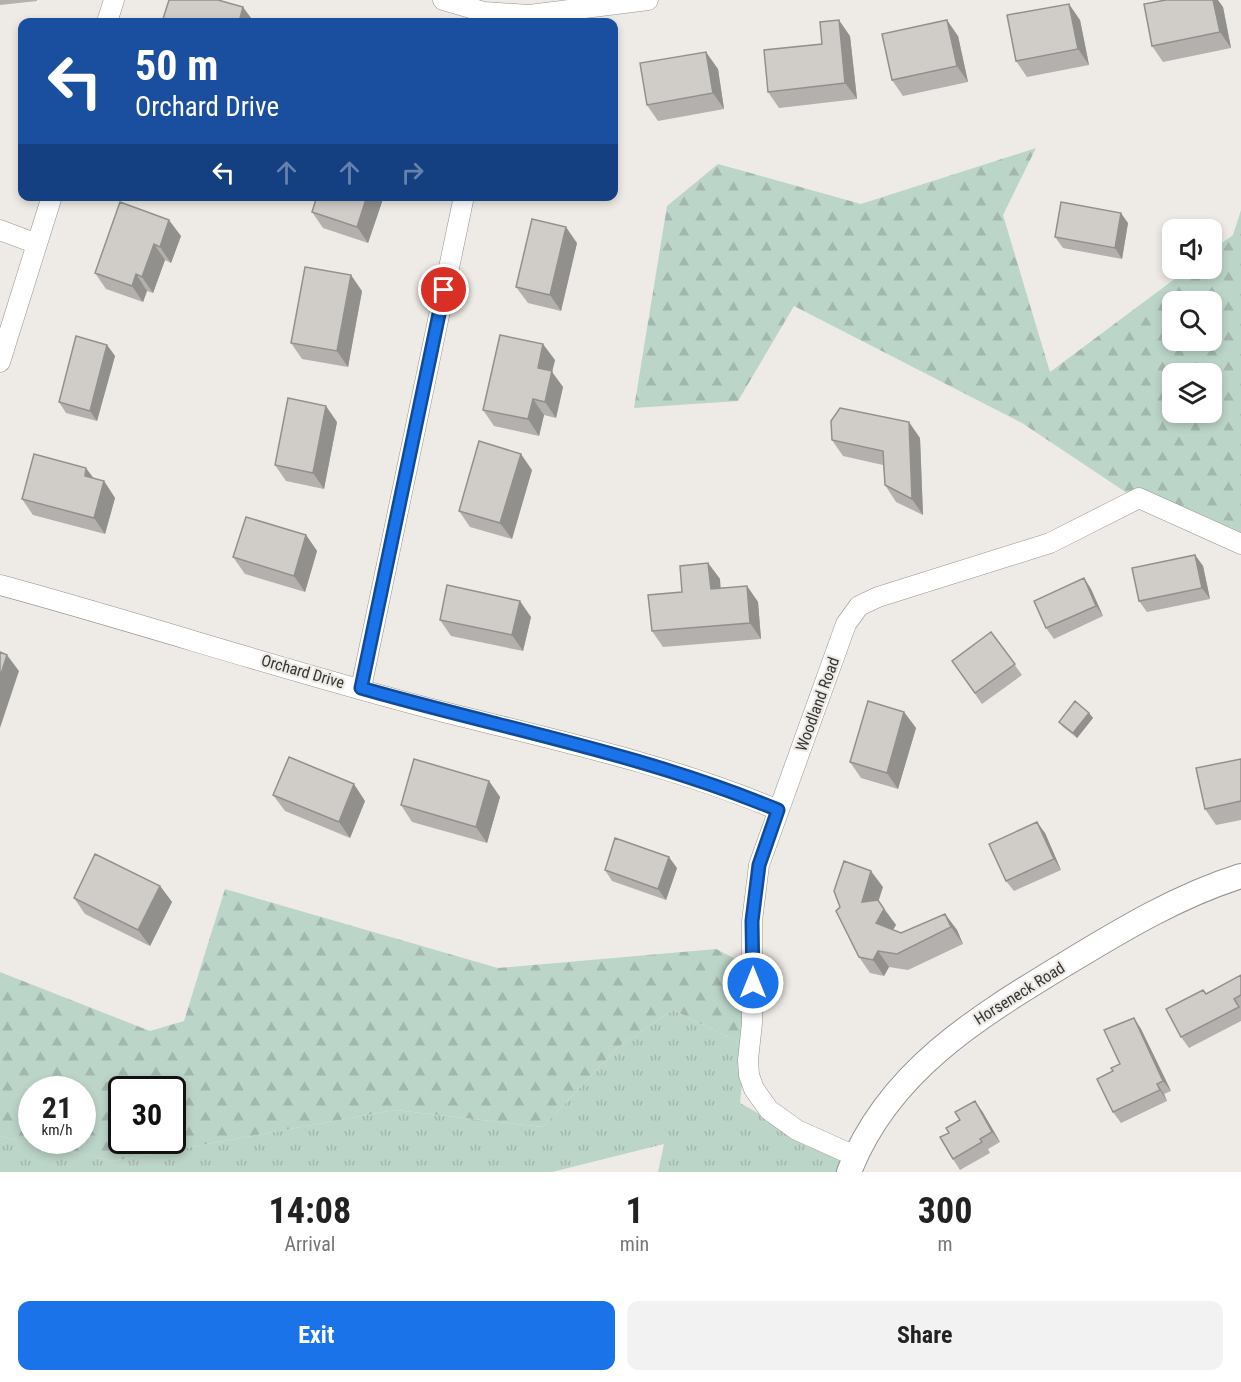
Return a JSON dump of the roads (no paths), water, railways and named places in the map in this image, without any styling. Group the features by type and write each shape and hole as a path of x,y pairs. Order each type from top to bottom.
{"street":[{"path":"108,18 114,0"},
{"path":"444,0 499,18"},
{"path":"508,18 648,0"},
{"path":"0,362 50,201"},
{"path":"361,688 463,201"},
{"path":"0,230 37,244"},
{"name":"Woodland Road","path":"852,1164 769,1110 754,1089 749,1075 753,963 752,921 759,865 846,624 859,606 878,597 1050,543 1139,498 1241,544"},
{"name":"Orchard Drive","path":"0,585 439,710 584,745 720,786 778,810"},
{"name":"Horseneck Road","path":"852,1164 871,1126 897,1089 952,1037 989,1010 1125,927 1182,897 1241,876"}]}
